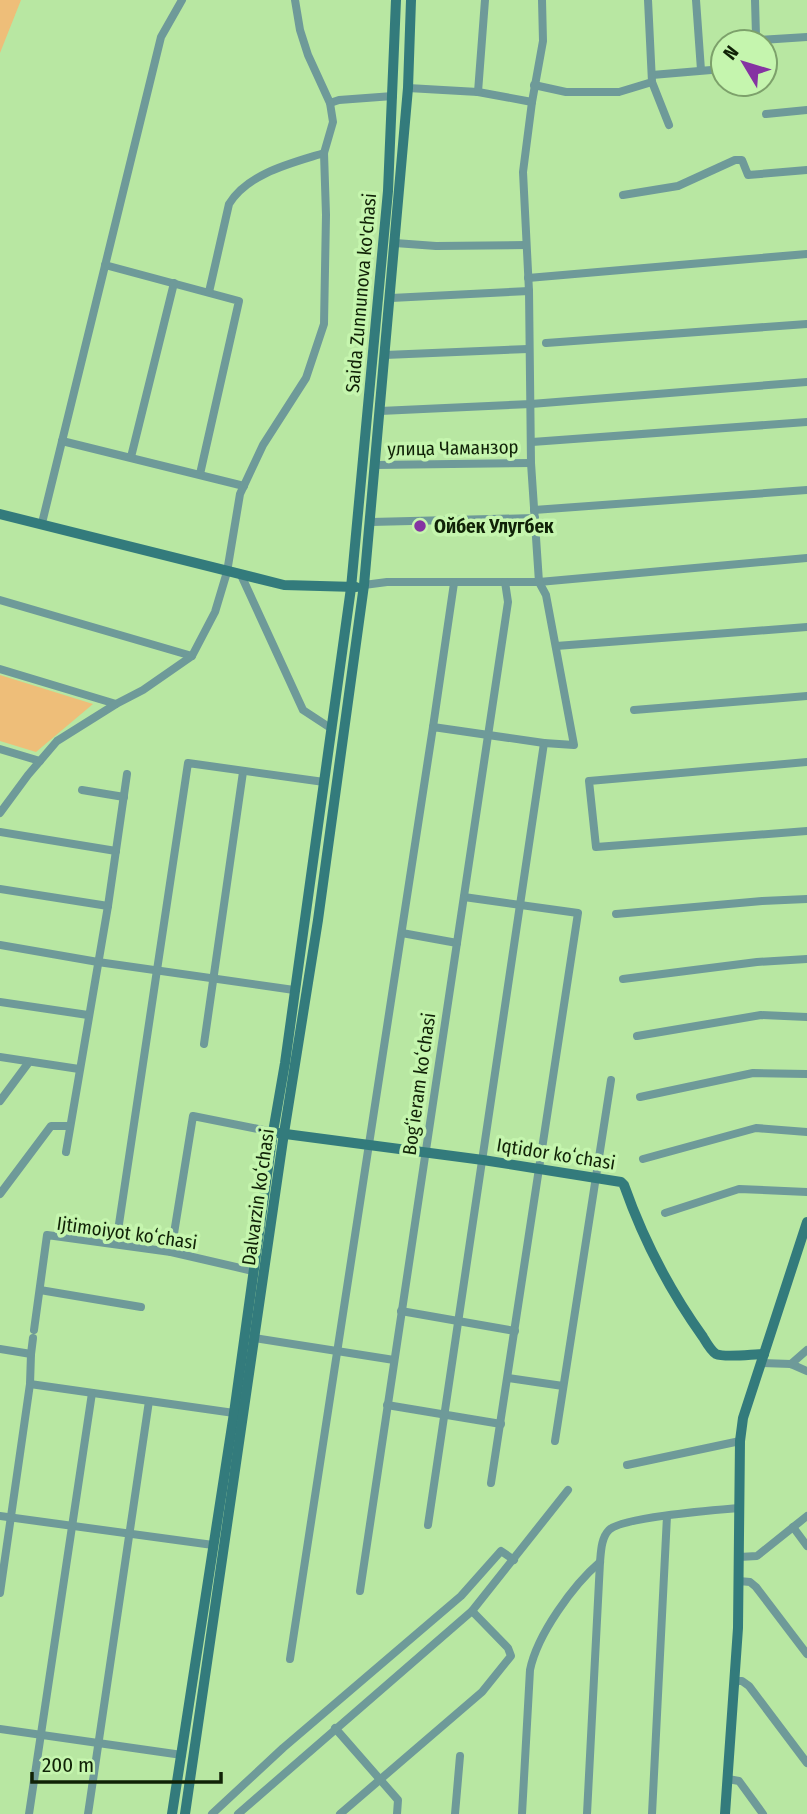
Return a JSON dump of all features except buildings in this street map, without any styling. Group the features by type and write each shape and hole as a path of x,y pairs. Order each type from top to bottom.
{"main road":[{"name":"Saida Zunnunova ko'chasi","path":"351,588 388,191 396,0"},
{"name":"Saida Zunnunova ko'chasi","path":"364,586 408,88 411,0"},
{"path":"0,514 284,585 351,588 364,586"},
{"name":"Dalvarzin koʻchasi","path":"185,1814 236,1432 234,1413 253,1270 279,1133 364,586"},
{"name":"Dalvarzin koʻchasi","path":"292,1052 294,990 351,588"},
{"name":"Dalvarzin koʻchasi","path":"172,1814 213,1545 254,1338 279,1133"},
{"name":"Iqtidor koʻchasi","path":"279,1133 617,1181 624,1185 657,1261 691,1320 713,1351 723,1355 763,1358"},
{"path":"725,1814 739,1581 740,1441 743,1418 807,1222"}],"street":[{"path":"42,523 161,37 182,0"},
{"path":"0,813 57,741 143,690 192,656 215,612 227,572 240,494 263,445 306,378 324,324 324,153 333,122 330,103 308,55 300,30 295,0"},
{"path":"478,92 485,0"},
{"path":"433,727 574,745 546,595 540,582 531,463 523,172 531,102 543,41 541,0"},
{"path":"648,0 652,78 669,125"},
{"path":"696,0 701,71"},
{"path":"755,0 756,36 760,40 807,37"},
{"path":"534,85 566,92 619,92 652,78 709,70"},
{"path":"408,88 478,92 531,102"},
{"path":"330,103 393,96"},
{"path":"766,114 807,110"},
{"path":"209,292 229,204 235,194 244,186 280,167 324,153"},
{"path":"623,195 678,186 735,160 742,160 748,174 807,170"},
{"path":"395,243 436,246 526,245"},
{"path":"528,278 807,254"},
{"path":"105,265 239,301 200,474"},
{"path":"131,457 174,283"},
{"path":"391,298 528,291"},
{"path":"546,343 807,324"},
{"path":"385,355 528,349"},
{"path":"380,411 531,404 807,382"},
{"path":"532,442 807,422"},
{"path":"62,440 244,486"},
{"name":"улица Чаманзор","path":"375,465 531,463"},
{"path":"371,522 534,514 807,490"},
{"path":"364,586 387,582 540,582 807,558"},
{"path":"241,575 303,710 332,729"},
{"name":"Bogʻieram koʻchasi","path":"360,1591 508,602 505,582"},
{"path":"290,1659 454,583"},
{"path":"0,600 192,656"},
{"path":"556,646 807,627"},
{"path":"0,669 116,704"},
{"path":"634,710 807,696"},
{"path":"428,1525 544,743"},
{"path":"0,749 40,761"},
{"path":"807,762 589,781 596,848 807,831"},
{"path":"116,1244 188,763 324,782"},
{"path":"204,1044 243,772"},
{"path":"66,1152 108,906 127,774"},
{"path":"82,790 124,797"},
{"path":"0,832 116,851"},
{"path":"0,889 108,906"},
{"path":"464,897 578,913 491,1483"},
{"path":"616,914 807,899"},
{"path":"402,933 457,943"},
{"path":"0,945 294,990"},
{"path":"623,979 757,961 807,959"},
{"path":"0,1002 89,1016"},
{"path":"637,1036 761,1015 807,1017"},
{"path":"0,1057 79,1069"},
{"path":"0,1101 29,1062"},
{"path":"640,1097 753,1073 807,1074"},
{"path":"555,1441 611,1080"},
{"path":"171,1252 194,1116 279,1133"},
{"path":"0,1194 51,1126 70,1126"},
{"path":"643,1159 756,1128 807,1132"},
{"path":"665,1213 739,1189 807,1192"},
{"name":"Ijtimoiyot koʻchasi","path":"0,1593 30,1384 31,1354 47,1235 171,1252 253,1270"},
{"path":"40,1290 141,1307"},
{"path":"401,1311 515,1331"},
{"path":"254,1338 394,1360"},
{"path":"0,1349 31,1354"},
{"path":"791,1364 807,1350"},
{"path":"763,1358 791,1364 807,1371"},
{"path":"508,1378 563,1386"},
{"path":"30,1384 234,1413"},
{"path":"29,1814 92,1393"},
{"path":"88,1814 149,1401"},
{"path":"387,1405 501,1424"},
{"path":"627,1465 740,1441"},
{"path":"238,1814 472,1611 568,1490"},
{"path":"587,1814 600,1562 602,1545 608,1530 616,1525 667,1516 739,1508"},
{"path":"0,1516 213,1545"},
{"path":"652,1814 667,1516"},
{"path":"739,1558 757,1556 807,1516"},
{"path":"793,1527 807,1546"},
{"path":"212,1814 283,1748 461,1596 501,1551 514,1560"},
{"path":"522,1814 530,1670 534,1652 564,1604 600,1562"},
{"path":"739,1581 750,1582 756,1587 807,1654"},
{"path":"340,1814 482,1692 511,1656 508,1648 472,1611"},
{"path":"734,1681 742,1681 749,1686 807,1763"},
{"path":"335,1728 398,1800 397,1814"},
{"path":"0,1729 182,1755"},
{"path":"455,1814 460,1756"},
{"path":"728,1779 734,1779 743,1785 763,1814"}],"shaded area":[{"path":"0,0 21,0 0,53"},
{"path":"0,675 93,704 36,752 0,741"}],"place":[{"name":"Ойбек Улугбек","path":"420,526"}]}
